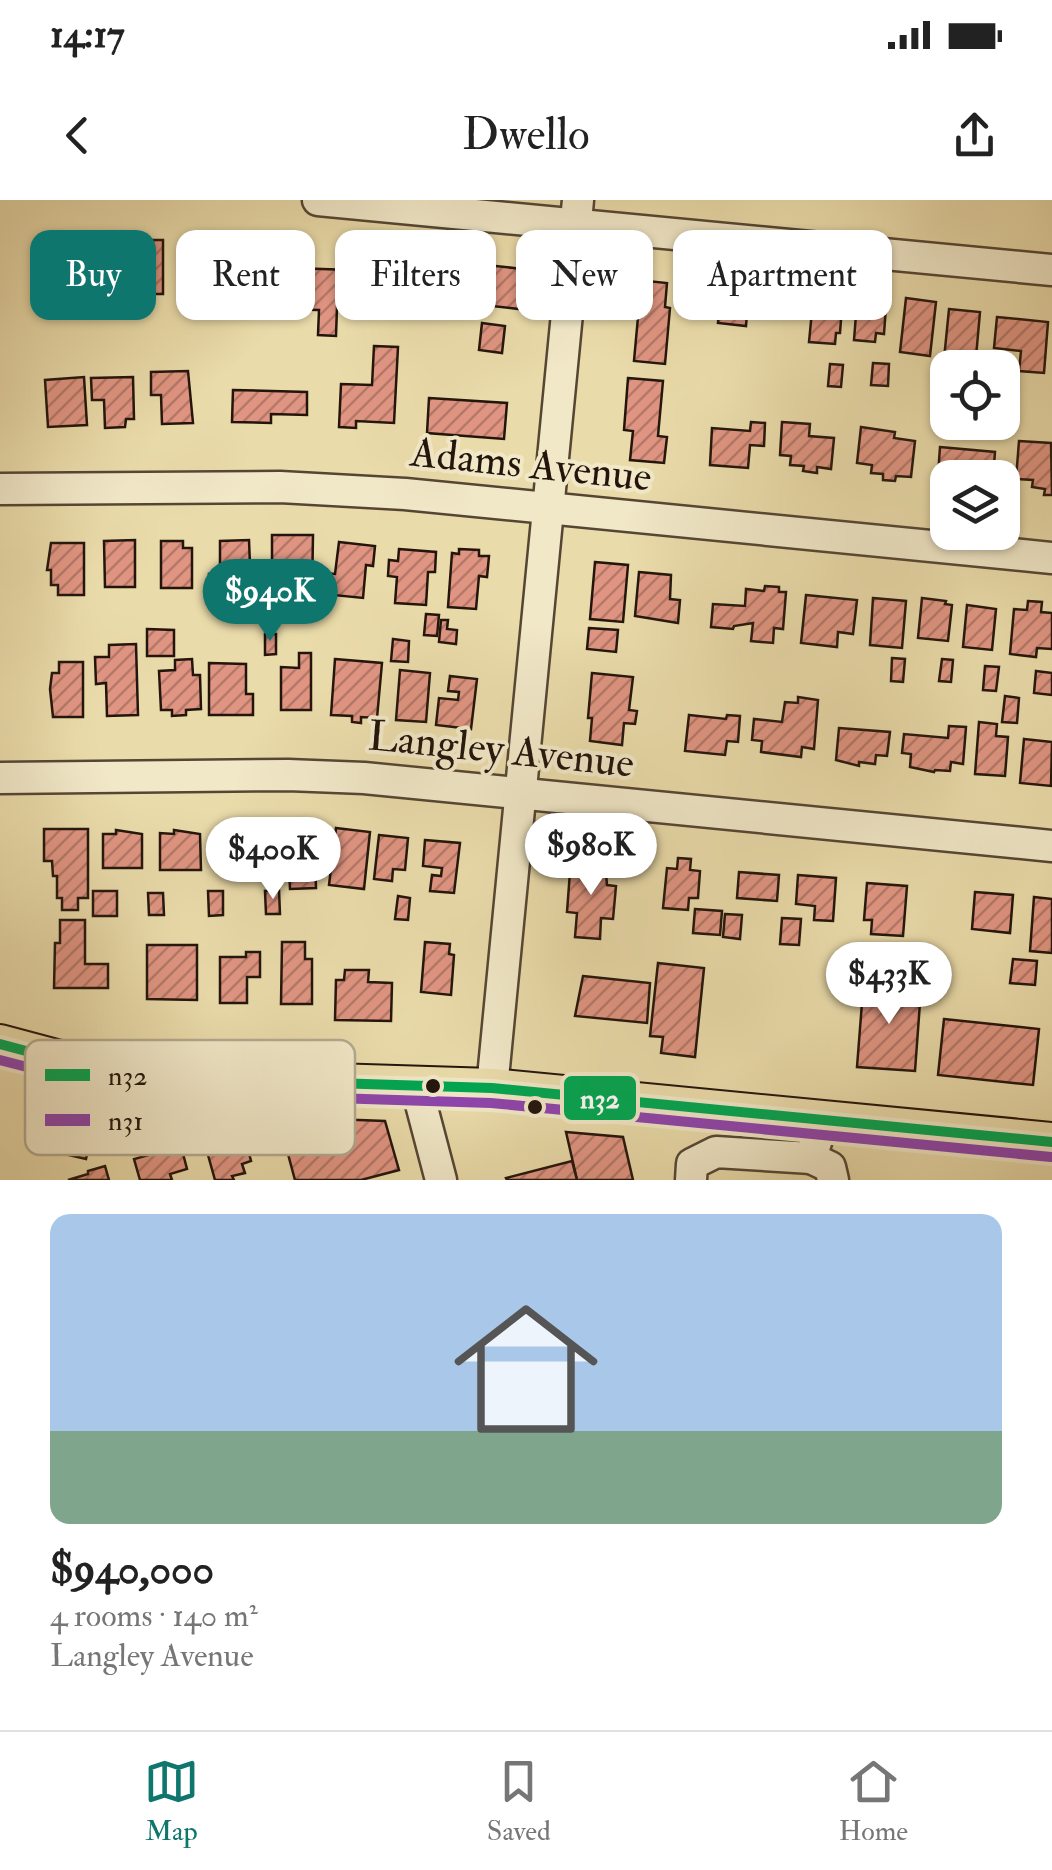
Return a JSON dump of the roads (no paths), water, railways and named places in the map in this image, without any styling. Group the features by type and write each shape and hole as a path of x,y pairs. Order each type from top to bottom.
{"main road":[{"path":"0,1044 25,1051"},
{"path":"355,1083 492,1088 1052,1142"}],"street":[{"path":"318,200 576,212 1052,270"},
{"path":"492,1088 576,212"},
{"name":"Adams Avenue","path":"0,489 280,486 405,494 1052,558"},
{"name":"Langley Avenue","path":"0,778 364,778 1052,846"},
{"path":"416,1085 441,1180"},
{"path":"810,1158 823,1120"},
{"path":"691,1180 692,1164 716,1152 810,1158 830,1167 833,1180"}]}
